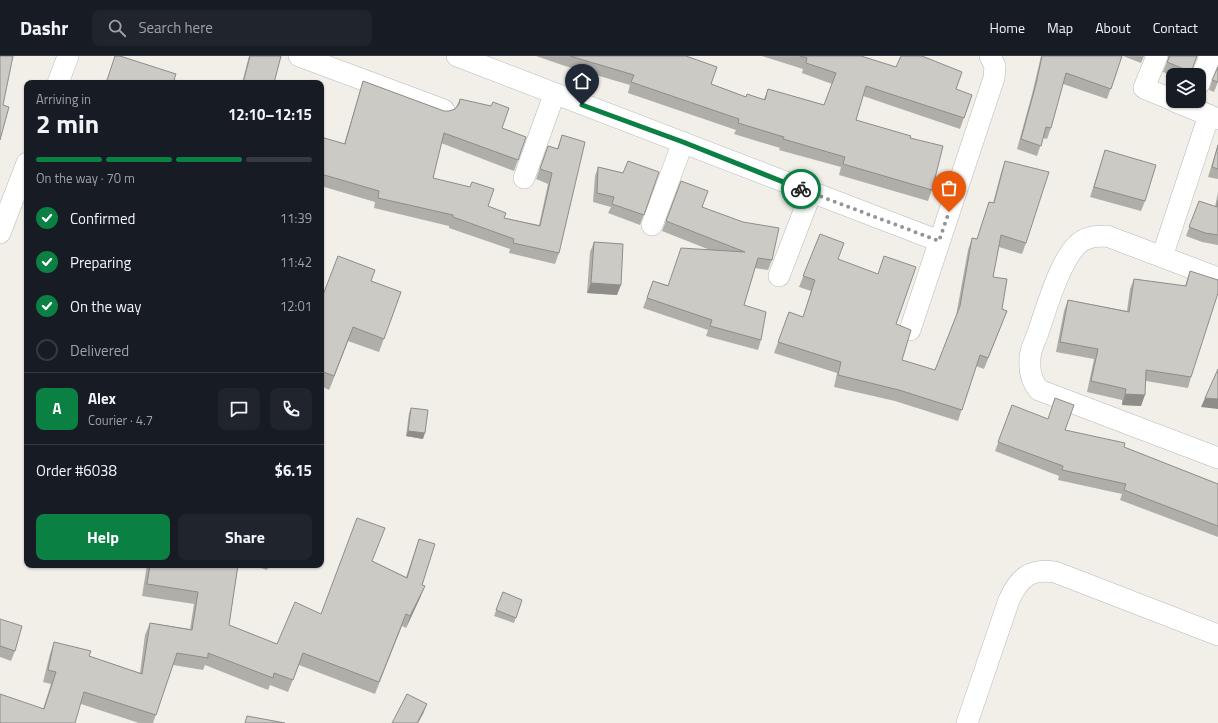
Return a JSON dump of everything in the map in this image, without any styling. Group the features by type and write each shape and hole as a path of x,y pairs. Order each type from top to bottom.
{"street":[{"path":"59,80 68,56"},
{"path":"299,56 444,110"},
{"path":"456,56 554,95 683,142 811,193 939,241"},
{"path":"910,330 994,78 995,66 990,56"},
{"path":"1157,56 1144,88 1166,96"},
{"path":"1205,68 1210,56"},
{"path":"524,178 554,95"},
{"path":"1162,257 1214,117 1195,108"},
{"path":"652,225 683,142"},
{"path":"0,233 6,198 24,168"},
{"path":"779,276 811,193"},
{"path":"1218,278 1107,236 1088,238 1076,246 1068,257 1050,294 1030,357 1030,369 1033,382 1039,390 1218,458"},
{"path":"974,721 1008,600 1018,583 1034,572 1044,570 1055,572 1218,635"}],"building":[{"path":"0,56 13,56 3,105 9,107 0,140"},
{"path":"115,56 120,56 176,74 174,80 107,80"},
{"path":"250,56 281,56 275,80 244,80"},
{"path":"570,56 686,56 717,67 711,84 746,97 747,94 765,100 768,89 824,105 836,73 806,63 807,58 800,56 861,56 896,67 901,56 922,56 962,72 956,89 972,95 964,118 866,86 856,120 911,136 910,138 943,146 932,190 843,164 845,157 783,139 784,137 738,123 739,119 631,82 634,75"},
{"path":"1042,56 1122,56 1111,89 1066,73 1051,128 1046,127 1041,146 1021,139"},
{"path":"1170,56 1197,56 1192,68 1181,68 1167,62"},
{"path":"1218,67 1218,82 1212,80"},
{"path":"363,81 444,111 455,109 459,104 460,99 491,106 493,102 509,108 502,128 526,137 518,160 444,133 433,178 470,187 472,182 494,189 488,206 506,213 504,218 540,226 552,173 540,169 548,146 558,149 562,135 585,142 559,253 513,243 514,239 453,217 453,215 378,198 379,191 324,175 324,138 345,144"},
{"path":"1218,145 1218,169 1212,167"},
{"path":"1105,150 1156,165 1145,201 1094,187"},
{"path":"628,161 659,172 644,215 612,204 614,197 597,193 598,167 623,173"},
{"path":"1005,161 1049,172 1026,243 1001,235 993,277 1007,279 1002,309 1007,311 988,358 980,355 962,410 899,390 838,375 841,362 778,342 789,312 803,317 815,280 803,276 820,234 844,243 838,259 878,274 884,256 916,267 896,324 911,330 902,360 935,370 960,306 972,238 977,239 989,202 994,203"},
{"path":"681,181 708,191 702,207 743,222 779,228 772,260 758,258 744,305 766,312 761,340 710,326 712,320 647,298 653,281 668,286 681,248 745,252 666,221"},
{"path":"1218,200 1218,235 1205,233 1189,227 1199,201 1217,207"},
{"path":"594,242 623,244 621,285 591,283"},
{"path":"338,256 375,270 371,281 401,292 384,339 353,327 334,376 324,372 324,292"},
{"path":"1190,271 1218,280 1218,293 1191,377 1146,370 1145,395 1125,394 1126,389 1091,381 1098,349 1060,342 1068,300 1129,312 1134,279 1186,286"},
{"path":"1218,369 1218,399 1205,398"},
{"path":"1055,398 1074,405 1065,430 1125,443 1124,447 1218,484 1218,526 1124,490 1126,484 1062,470 1063,466 998,442 1012,405 1048,419"},
{"path":"411,408 428,410 425,433 408,431"},
{"path":"357,518 385,528 372,561 407,578 419,539 435,544 422,585 425,586 410,616 406,614 379,682 303,653 293,680 274,673 273,678 208,653 208,658 177,653 156,715 84,692 75,723 0,723 0,694 44,709 56,672 48,670 54,642 91,651 89,656 142,674 150,623 192,630 198,592 147,584 150,568 238,568 229,625 277,644 295,602 321,614"},
{"path":"503,592 522,600 516,618 496,610"},
{"path":"0,619 22,626 15,651 0,646"},
{"path":"407,694 427,704 417,723 392,723"},
{"path":"247,716 285,723 245,723"}],"way so far":[{"path":"801,189 939,241 949,212"}],"route":[{"path":"582,105 683,142 801,189"}]}
